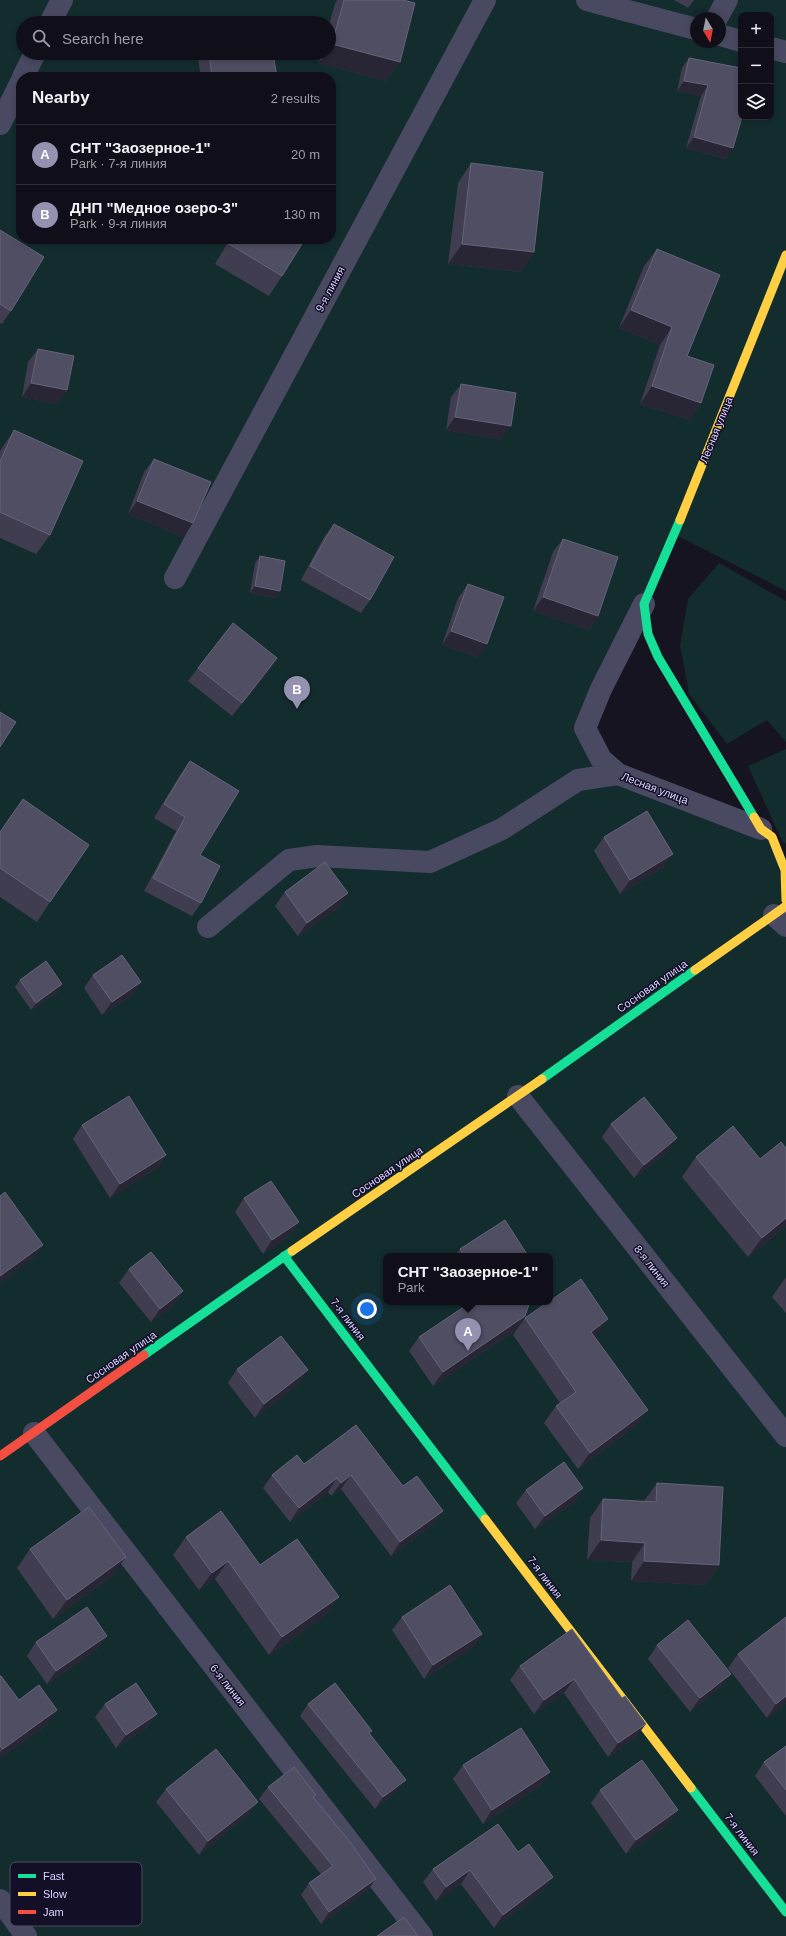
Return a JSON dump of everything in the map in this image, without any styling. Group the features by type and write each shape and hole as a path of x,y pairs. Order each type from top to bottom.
{"street":[{"path":"54,16 62,0"},
{"name":"9-я линия","path":"176,578 485,0"},
{"path":"587,0 690,27"},
{"path":"720,12 727,0"},
{"path":"726,37 738,40"},
{"path":"774,49 786,52"},
{"path":"26,72 32,60"},
{"path":"0,124 16,92"},
{"name":"Лесная улица","path":"783,912 785,870 772,837 761,829 618,774 601,759 585,728 601,689 644,604 683,514 786,255"},
{"name":"Лесная улица","path":"644,604 648,634 658,657 761,829"},
{"path":"208,927 289,860 317,856 430,862 502,829 578,780 618,774"},
{"name":"Сосновая улица","path":"0,1456 34,1434 284,1256 783,912"},
{"name":"8-я линия","path":"518,1096 786,1436"},
{"name":"7-я линия","path":"284,1256 786,1912"},
{"name":"6-я линия","path":"34,1434 422,1936"},
{"path":"0,1900 10,1914"},
{"path":"19,1926 26,1936"}],"green space":[{"path":"0,0 786,0 786,591 674,534 585,728 601,759 772,837 786,900 786,1936 0,1936"},
{"path":"719,563 786,601 786,742 767,720 727,744 689,694 680,645 688,599"},
{"path":"786,749 786,844 782,841 748,766"}],"building":[{"path":"344,0 403,0 415,3 400,62 336,45 336,29"},
{"path":"689,58 738,67 738,120 741,120 733,148 694,137 708,85 684,81"},
{"path":"210,60 274,60 276,72 211,72"},
{"path":"471,163 543,172 534,252 462,244"},
{"path":"0,230 16,240 16,244 23,244 44,257 11,311 0,304"},
{"path":"229,244 302,244 282,276"},
{"path":"657,249 720,275 687,356 714,365 701,403 652,386 672,327 631,310"},
{"path":"38,349 74,356 67,390 31,383"},
{"path":"461,384 516,393 511,426 455,417"},
{"path":"14,430 83,461 50,535 0,512 0,462"},
{"path":"154,459 211,482 193,523 137,501"},
{"path":"334,524 394,557 370,600 310,566"},
{"path":"563,539 618,557 598,616 543,597"},
{"path":"260,556 285,561 280,591 255,586"},
{"path":"468,584 504,597 487,644 451,631"},
{"path":"233,623 277,658 242,703 198,668"},
{"path":"0,712 16,722 0,747"},
{"path":"190,761 239,791 200,855 220,866 201,903 153,878 185,817 164,804"},
{"path":"23,799 89,845 50,902 0,868 0,832"},
{"path":"647,811 673,854 630,880 604,837"},
{"path":"325,862 348,893 307,923 285,892"},
{"path":"122,955 141,982 112,1002 93,975"},
{"path":"46,961 62,984 36,1003 20,980"},
{"path":"129,1096 166,1155 120,1184 82,1125"},
{"path":"644,1097 677,1138 644,1165 611,1124"},
{"path":"733,1126 760,1159 781,1142 786,1148 786,1218 762,1238 696,1157"},
{"path":"271,1181 299,1222 272,1240 244,1198"},
{"path":"5,1192 43,1245 0,1276 0,1196"},
{"path":"505,1220 526,1253 462,1253 460,1249"},
{"path":"151,1252 183,1291 160,1309 129,1269"},
{"path":"581,1279 608,1319 591,1332 648,1410 590,1453 556,1406 576,1392 525,1318 544,1305 553,1305 553,1299"},
{"path":"467,1305 529,1305 525,1316 443,1372 419,1337"},
{"path":"281,1336 308,1370 264,1404 237,1369"},
{"path":"356,1425 403,1486 417,1476 443,1511 400,1542 351,1475 341,1483 337,1478 299,1508 272,1475 297,1455 304,1464"},
{"path":"564,1462 583,1488 545,1516 526,1490"},
{"path":"657,1483 723,1487 719,1565 644,1561 645,1543 601,1540 603,1499 656,1502"},
{"path":"89,1507 126,1557 67,1600 30,1549"},
{"path":"221,1511 260,1565 297,1539 339,1597 282,1637 228,1561 212,1573 186,1537"},
{"path":"450,1585 482,1634 433,1665 402,1617"},
{"path":"87,1607 107,1636 56,1671 36,1642"},
{"path":"786,1617 786,1696 776,1704 738,1654"},
{"path":"688,1620 731,1674 700,1698 657,1645"},
{"path":"572,1629 622,1698 625,1696 646,1724 618,1743 574,1679 544,1700 520,1666"},
{"path":"0,1676 19,1700 39,1685 57,1710 3,1749 0,1746"},
{"path":"136,1683 157,1714 126,1735 105,1704"},
{"path":"335,1683 372,1731 369,1733 406,1780 383,1797 308,1704"},
{"path":"521,1728 550,1772 492,1810 463,1765"},
{"path":"786,1746 786,1790 764,1762"},
{"path":"216,1749 258,1802 208,1841 166,1789"},
{"path":"642,1760 678,1810 636,1840 600,1790"},
{"path":"294,1767 316,1795 313,1797 350,1842 376,1879 329,1912 309,1883 333,1866 268,1787"},
{"path":"498,1824 518,1852 529,1844 553,1877 503,1915 470,1870 446,1887 433,1869"},
{"path":"404,1917 418,1936 377,1936"}],"traffic: fast":[{"path":"680,520 644,604 648,634 658,657 754,817"},
{"path":"542,1079 695,970"},
{"path":"144,1355 292,1251"},
{"path":"284,1256 485,1519"},
{"path":"691,1788 786,1912"}],"traffic: slow":[{"path":"680,520 786,255"},
{"path":"754,817 761,829 772,837 785,870 786,900"},
{"path":"695,970 786,906"},
{"path":"292,1251 542,1079"},
{"path":"485,1519 691,1788"}],"traffic: jam":[{"path":"0,1456 144,1355"}],"place":[{"name":"ДНП \"Медное озеро-3\"","path":"297,709"},
{"name":"СНТ \"Заозерное-1\"","path":"468,1351"}]}
